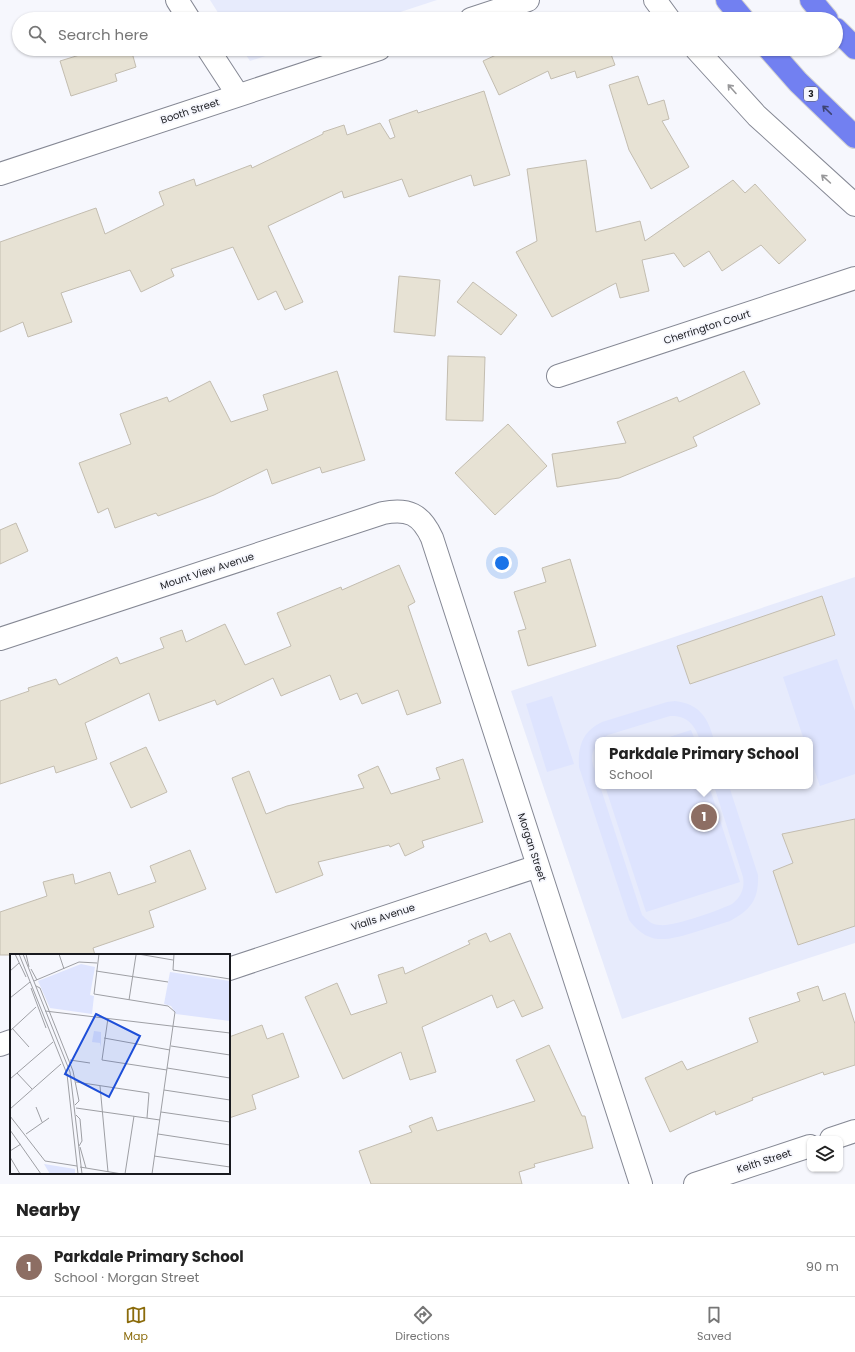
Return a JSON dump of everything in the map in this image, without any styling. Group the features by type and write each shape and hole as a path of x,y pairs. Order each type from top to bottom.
{"highway":[{"path":"726,0 737,12"},
{"path":"811,0 821,12"},
{"path":"843,36 855,48"},
{"name":"3","path":"775,56 798,82 855,137"}],"street":[{"path":"177,0 185,12"},
{"path":"491,12 528,0"},
{"path":"654,0 663,12"},
{"path":"212,56 238,96"},
{"name":"Booth Street","path":"0,174 358,56"},
{"path":"702,56 757,116 855,205"},
{"name":"Cherrington Court","path":"558,376 855,278"},
{"name":"Mount View Avenue","path":"0,639 383,513 395,511 414,515"},
{"name":"Morgan Street","path":"414,515 426,526 432,538 641,1184"},
{"name":"Vialls Avenue","path":"230,969 538,866"},
{"path":"0,1045 10,1041"},
{"path":"840,1136 855,1131"},
{"name":"Keith Street","path":"695,1184 807,1147"}],"shaded area":[{"path":"210,0 437,0 400,12 218,12"},
{"path":"247,56 265,56 250,61"},
{"path":"855,577 855,943 622,1019 511,691"},
{"path":"837,659 855,711 855,774 820,786 813,766 813,737 803,737 783,677"},
{"path":"552,696 574,764 547,772 526,704"},
{"path":"675,701 684,703 697,709 706,719 713,737 699,737 696,730 686,719 670,716 605,737 595,737 595,749 592,755 595,772 595,789 601,789 642,915 652,923 666,925 696,918 726,907 732,904 740,895 743,889 743,877 715,789 730,789 758,875 758,883 757,891 752,903 743,913 730,921 682,936 658,939 643,934 629,920 579,767 579,753 583,740 595,726 602,722 667,702"},
{"path":"691,730 694,737 669,737"},
{"path":"606,789 710,789 740,882 646,912"}],"building":[{"path":"76,56 133,56 136,67 115,74 117,81 71,96 60,61"},
{"path":"494,56 612,56 615,65 577,78 575,71 551,79 548,71 499,95 483,61"},
{"path":"638,76 648,105 664,100 669,119 662,121 689,167 651,189 629,150 609,85"},
{"path":"484,91 510,175 474,186 471,175 409,197 402,179 344,198 342,191 268,226 303,302 285,310 276,291 258,300 233,247 171,269 174,276 141,292 130,270 61,293 72,322 28,337 23,322 0,332 0,242 96,208 105,234 164,205 159,192 194,179 196,186 251,165 252,168 323,134 323,132 344,125 347,135 380,123 390,139 395,137 389,120 417,110 418,113"},
{"path":"586,160 596,232 640,221 645,241 733,180 745,193 755,184 806,240 779,264 761,245 722,271 709,251 684,267 674,253 642,260 649,291 620,298 616,283 552,317 516,252 537,241 527,169"},
{"path":"399,276 440,280 435,336 394,332"},
{"path":"473,282 517,315 501,335 457,302"},
{"path":"448,356 485,357 483,421 446,420"},
{"path":"337,371 365,460 322,473 320,467 272,484 267,469 214,495 158,516 156,513 115,528 108,508 98,513 79,463 131,444 120,414 167,397 169,402 210,381 231,422 268,410 263,395"},
{"path":"744,371 760,404 693,437 697,446 619,478 557,487 552,454 626,443 617,422 677,397 679,402"},
{"path":"508,424 547,466 495,515 455,473"},
{"path":"16,523 28,551 0,564 0,530"},
{"path":"570,559 596,646 528,666 518,631 526,629 514,592 546,582 542,568"},
{"path":"399,565 415,602 408,606 441,703 407,715 398,690 362,704 357,693 340,700 330,675 281,696 273,678 217,705 215,700 159,721 149,693 85,723 97,759 56,773 54,766 0,784 0,701 29,691 28,688 56,679 59,685 117,657 120,664 164,648 160,638 182,630 186,642 225,624 245,665 291,646 277,613 341,587 342,590"},
{"path":"822,596 835,635 690,684 677,646"},
{"path":"146,747 167,792 131,808 110,763"},
{"path":"463,759 483,822 422,841 424,847 405,856 399,843 390,847 389,845 318,862 323,875 276,893 232,778 249,771 266,814 287,806 364,788 358,775 378,766 391,794 440,779 436,768"},
{"path":"855,819 855,926 798,945 773,871 793,863 782,834"},
{"path":"190,850 206,889 149,911 154,927 93,948 95,954 0,955 0,912 47,896 43,882 73,874 75,884 110,872 118,895 156,882 150,866"},
{"path":"486,933 490,942 510,933 543,1008 522,1017 514,1000 497,1008 492,995 422,1027 436,1072 410,1080 401,1052 343,1079 305,997 337,983 351,1015 387,1003 378,975 403,967 405,974 470,944 468,941"},
{"path":"818,986 823,1001 845,993 855,1024 855,1065 824,1075 823,1072 752,1098 753,1100 716,1115 715,1111 670,1132 645,1078 682,1061 687,1070 758,1042 749,1018 800,1001 797,993"},
{"path":"262,1025 267,1039 283,1033 299,1077 252,1095 256,1109 230,1118 230,1037"},
{"path":"549,1045 582,1116 585,1116 593,1148 534,1164 535,1167 519,1172 522,1184 371,1184 359,1151 412,1132 409,1126 432,1117 437,1131 535,1101 516,1060"}],"place":[{"name":"Parkdale Primary School","path":"704,817"}]}
